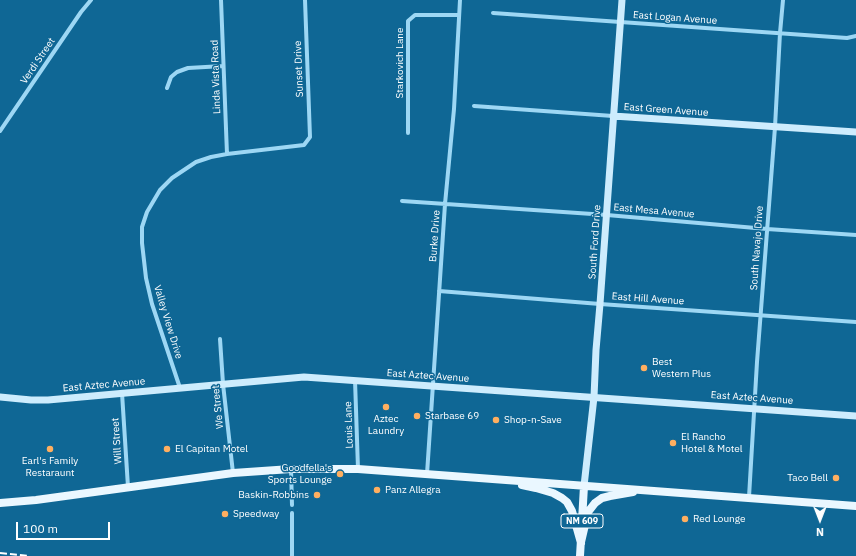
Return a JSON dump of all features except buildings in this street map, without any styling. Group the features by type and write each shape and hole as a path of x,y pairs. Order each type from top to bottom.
{"main road":[{"name":"South Ford Drive","path":"584,486 594,397 596,350 622,0"},
{"name":"East Green Avenue","path":"613,116 856,132"},
{"name":"East Aztec Avenue","path":"0,397 48,400 304,377 856,416"},
{"path":"0,503 36,500 233,473 291,469 358,469 856,506"},
{"path":"468,477 536,488 553,493 562,498 568,502 572,511 581,543"},
{"name":"NM 609","path":"580,556 584,486"},
{"path":"581,543 588,512 595,503 602,498 630,492 664,491"}],"street":[{"name":"Verdi Street","path":"0,131 81,12 91,0"},
{"name":"Linda Vista Road","path":"221,0 227,154"},
{"name":"Sunset Drive","path":"305,0 310,137"},
{"name":"Burke Drive","path":"427,474 445,204 454,109 460,0"},
{"name":"South Navajo Drive","path":"749,497 760,315 775,127 783,0"},
{"name":"East Logan Avenue","path":"493,13 847,38 855,36"},
{"name":"Starkovich Lane","path":"408,133 408,21 415,15 459,15"},
{"path":"855,36 856,42"},
{"path":"167,88 171,77 177,72 188,68 223,66"},
{"name":"East Green Avenue","path":"474,106 613,116"},
{"name":"Valley View Drive","path":"180,388 152,304 143,255 142,226 153,200 160,190 172,178 196,162 227,154 304,145 310,137"},
{"name":"East Mesa Avenue","path":"402,201 607,215 856,236"},
{"name":"East Hill Avenue","path":"439,292 856,322"},
{"name":"We Street","path":"220,339 223,384 233,473"},
{"name":"Louis Lane","path":"355,380 358,469"},
{"name":"Will Street","path":"122,393 128,487"},
{"path":"291,469 292,505"},
{"path":"292,513 292,556"}],"railway":[{"path":"0,553 29,556"}],"place":[{"name":"Best Western Plus","path":"644,368"},
{"name":"Aztec Laundry","path":"386,407"},
{"name":"Starbase 69","path":"417,416"},
{"name":"Shop-n-Save","path":"496,420"},
{"name":"El Rancho Hotel & Motel","path":"673,443"},
{"name":"Earl's Family Restaraunt","path":"50,449"},
{"name":"El Capitan Motel","path":"167,449"},
{"name":"Goodfella's Sports Lounge","path":"340,474"},
{"name":"Taco Bell","path":"836,478"},
{"name":"Panz Allegra","path":"377,490"},
{"name":"Baskin-Robbins","path":"317,495"},
{"name":"Speedway","path":"225,514"},
{"name":"Red Lounge","path":"685,519"}]}
